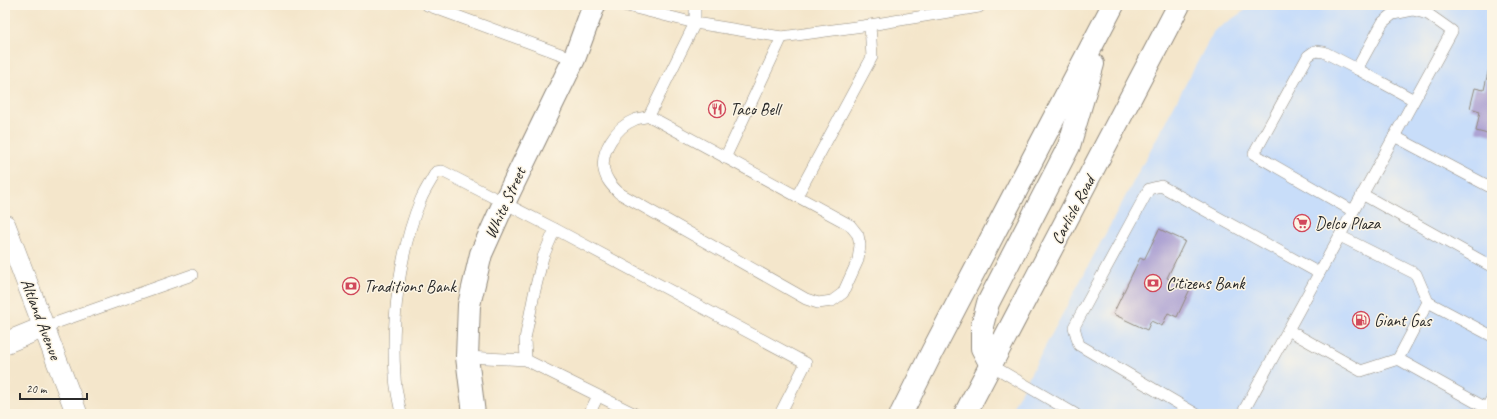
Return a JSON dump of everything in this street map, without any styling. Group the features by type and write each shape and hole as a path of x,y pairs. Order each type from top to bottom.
{"main road":[{"name":"White Street","path":"474,414 471,404 467,357 469,305 482,254 504,203 574,59 594,5"},
{"name":"Carlisle Road","path":"965,414 1179,5"},
{"path":"991,365 982,348 982,326 988,303 1069,146 1109,12"},
{"path":"901,414 1109,12"}],"street":[{"name":"Altland Avenue","path":"5,225 78,414"},
{"path":"5,342 44,327"}],"lane":[{"path":"427,5 574,59"},
{"path":"623,5 695,23 782,38 979,7 980,5"},
{"path":"649,116 695,23 695,5"},
{"path":"1242,414 1452,31 1428,14 1413,10 1393,14 1383,22 1357,69"},
{"path":"797,196 872,57 870,25"},
{"path":"725,158 782,38"},
{"path":"1353,211 1254,154 1308,56 1315,51 1324,52 1414,100"},
{"path":"649,116 850,225 858,235 860,245 858,260 843,293 832,301 818,303 806,299 619,193 609,182 604,170 604,158 613,138 622,127 633,120 649,116"},
{"path":"1394,136 1492,188"},
{"path":"400,414 395,376 394,319 401,272 410,232 421,199 436,172 442,171 555,229 806,363 780,414"},
{"path":"1196,414 1079,345 1074,327 1150,189 1161,186 1319,273"},
{"path":"1362,194 1489,265 1492,265"},
{"path":"526,360 525,339 534,294 543,257 555,229"},
{"path":"1340,236 1416,274 1428,302 1492,336"},
{"path":"44,327 192,275"},
{"path":"1288,330 1362,371 1398,359 1428,302"},
{"path":"467,357 526,360 636,414"},
{"path":"1398,359 1485,411 1492,398"},
{"path":"991,365 1075,414"},
{"path":"589,414 598,396"}],"shaded area":[{"name":"Delco Plaza","path":"1253,5 1492,5 1492,414 1009,414 1214,31"}],"building":[{"path":"1491,59 1492,135 1476,131 1480,111 1470,108 1475,88 1484,90"},
{"name":"Citizens Bank","path":"1159,229 1185,241 1167,278 1190,289 1177,317 1168,313 1162,326 1151,321 1147,330 1113,314 1140,258 1144,260"}],"place":[{"name":"Taco Bell","path":"717,109"},
{"name":"Delco Plaza","path":"1302,223"},
{"name":"Citizens Bank","path":"1153,283"},
{"name":"Traditions Bank","path":"351,286"},
{"name":"Giant Gas","path":"1361,320"}]}
